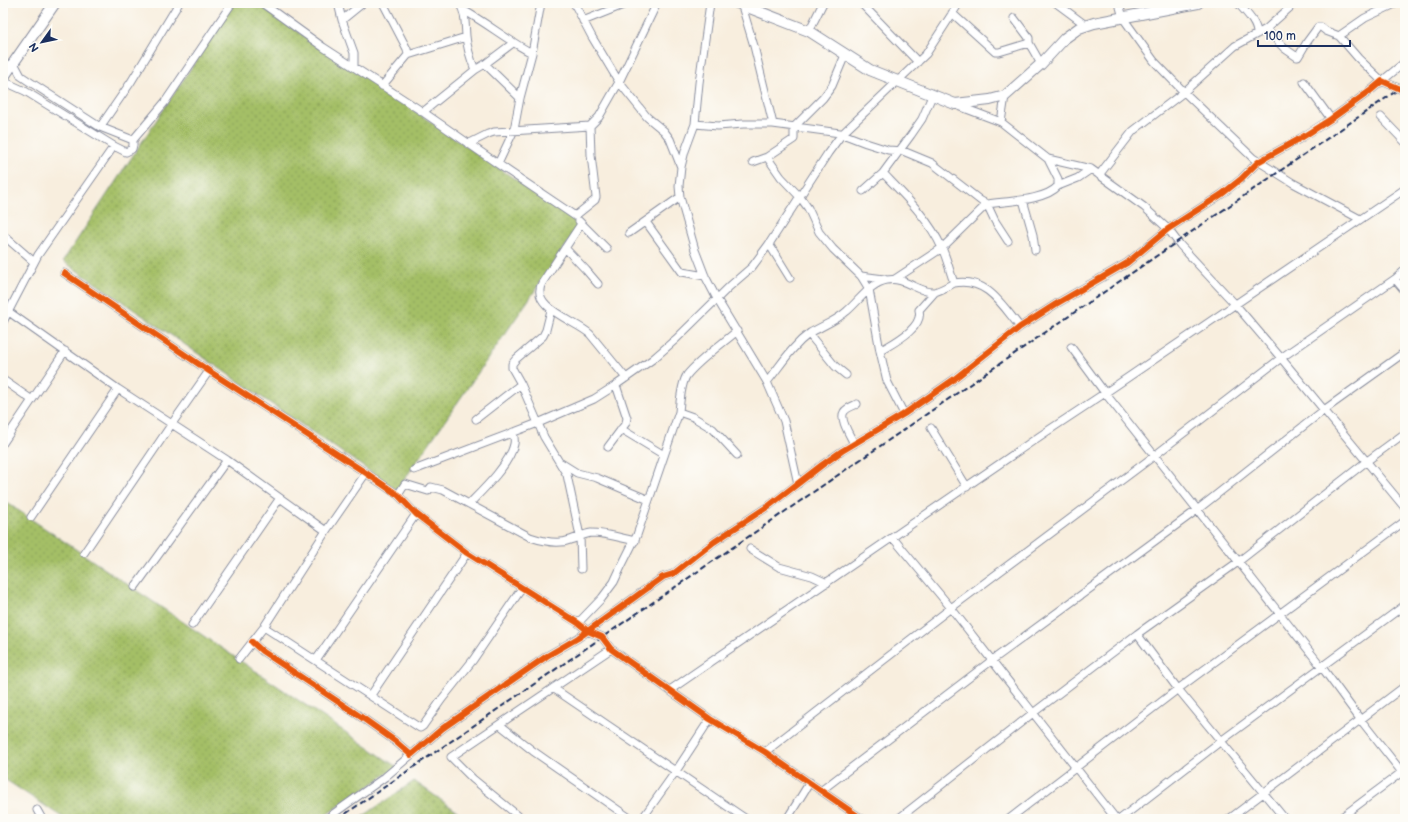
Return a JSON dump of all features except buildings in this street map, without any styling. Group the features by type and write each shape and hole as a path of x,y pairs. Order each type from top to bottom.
{"street":[{"path":"3,78 55,3"},
{"path":"100,127 131,82 179,3"},
{"path":"3,81 26,92 126,152 132,149 133,140 165,102 232,3"},
{"path":"262,3 575,216 607,249"},
{"path":"338,3 342,20 354,53 354,67"},
{"path":"342,20 363,3"},
{"path":"383,3 408,55"},
{"path":"459,3 463,10 466,37 472,62 476,70"},
{"path":"498,164 514,130 520,98 532,53 541,3"},
{"path":"574,3 619,82 647,117 664,131 670,139 682,167"},
{"path":"584,21 628,3"},
{"path":"468,144 488,134 514,130 590,126 599,117 619,82 657,3"},
{"path":"710,3 695,124 685,151 679,186 680,197 694,250 705,276 717,299 767,382 784,421 798,484"},
{"path":"809,31 823,3"},
{"path":"861,3 918,62"},
{"path":"1056,3 1087,26"},
{"path":"1119,3 1123,18 1154,61 1253,158 1293,183 1360,219"},
{"path":"955,104 990,100 1005,96 1041,64 1065,38 1079,28 1198,3"},
{"path":"1238,3 1252,20 1258,34"},
{"path":"1099,175 1134,131 1184,92 1235,46 1266,29 1295,3"},
{"path":"1339,36 1366,18 1397,3"},
{"path":"740,4 754,46 773,124"},
{"path":"740,4 809,31 870,70 932,96 1001,122 1048,159 1091,169 1121,192 1144,207 1168,229 1180,246 1235,304 1405,508"},
{"path":"414,470 538,423 594,399 653,359 752,267 842,134 926,54 957,4"},
{"path":"463,10 482,20 513,43 532,53"},
{"path":"952,13 995,52 1000,52 1029,43"},
{"path":"1014,18 1029,38 1029,43 1041,64"},
{"path":"1266,29 1284,48 1297,57 1300,55 1318,27 1321,27 1326,31 1339,36 1358,58 1382,81 1405,91"},
{"path":"382,86 408,55 466,37"},
{"path":"423,112 513,43"},
{"path":"753,162 768,158 794,139 794,127 832,86 845,55"},
{"path":"326,819 385,777 443,728 477,706 547,656 588,632 663,577 673,574 714,542 770,505 822,465 904,414 953,380 1020,327 1056,304 1127,263 1168,229 1222,194 1241,179 1258,162 1331,119 1370,91 1405,62"},
{"path":"14,63 21,76 30,82 100,127 133,140"},
{"path":"485,64 520,98"},
{"path":"26,92 24,87 30,82"},
{"path":"1304,82 1331,119"},
{"path":"863,191 883,173 922,118 932,96"},
{"path":"1001,122 1005,96"},
{"path":"1381,118 1405,142"},
{"path":"695,124 718,126 773,124 842,134 888,150 899,150 932,162 981,201 987,204 1024,200 1054,190 1058,186 1078,178 1091,169"},
{"path":"575,216 595,200 596,197 591,155 590,126"},
{"path":"3,322 34,262 114,146"},
{"path":"768,158 781,177 808,208 820,232 833,249 861,276 869,289 887,381 904,414"},
{"path":"1048,159 1058,179 1058,186"},
{"path":"883,173 916,208 931,228 942,248 954,283"},
{"path":"670,690 1040,436 1405,189"},
{"path":"629,233 680,197"},
{"path":"1024,200 1033,235 1034,250"},
{"path":"987,204 995,221 1008,242"},
{"path":"767,382 793,348 809,334 846,312 869,289 878,283 895,279 942,248 987,204"},
{"path":"646,222 682,272 705,276"},
{"path":"582,224 539,289 539,294 541,299 551,310 585,329 626,378"},
{"path":"3,235 34,262"},
{"path":"769,244 790,278"},
{"path":"565,248 598,284"},
{"path":"765,752 951,608 1154,456 1281,358 1395,279 1405,270"},
{"path":"64,273 209,372 366,473 398,495 416,514 467,553 578,623 588,632 602,638 611,649 710,719 765,752 862,819"},
{"path":"861,276 887,280"},
{"path":"895,279 935,292"},
{"path":"1395,279 1405,291"},
{"path":"880,351 895,342 915,326 920,319 919,310 935,292 954,283 971,282 982,287 995,296 1020,327"},
{"path":"551,310 543,336 512,364 512,368 521,384 544,437 567,475 580,536 581,569"},
{"path":"9,312 171,425 227,460 326,531"},
{"path":"578,623 602,598 614,582 634,541 679,412 682,392 687,376 737,331"},
{"path":"809,334 834,366 846,375"},
{"path":"1071,347 1154,456 1321,666 1360,720 1403,774 1339,819"},
{"path":"3,442 65,351"},
{"path":"822,790 991,661 1197,510 1324,410 1405,352"},
{"path":"84,553 209,372"},
{"path":"3,380 32,400"},
{"path":"476,419 521,384"},
{"path":"608,447 627,418 616,385"},
{"path":"31,517 118,389"},
{"path":"854,444 842,417 848,408 857,404"},
{"path":"679,412 693,417 713,429 737,455"},
{"path":"931,428 967,487"},
{"path":"620,429 664,456"},
{"path":"469,504 492,480 510,456 514,445 513,432"},
{"path":"898,819 1033,713 1137,634 1238,562 1405,433"},
{"path":"135,587 227,460"},
{"path":"560,463 577,473 597,478 649,500"},
{"path":"239,659 264,627 326,531 366,473"},
{"path":"398,495 405,484 428,491 431,487 447,492 542,541 567,542 591,533 634,541"},
{"path":"192,625 280,498"},
{"path":"316,660 416,514"},
{"path":"1009,819 1178,689 1405,521"},
{"path":"893,538 951,608 1116,819"},
{"path":"750,549 779,566 812,576 827,583"},
{"path":"371,696 467,553"},
{"path":"264,627 418,727 422,727 472,660 522,588"},
{"path":"1120,819 1221,740 1405,605"},
{"path":"1137,634 1178,689 1285,819"},
{"path":"252,642 262,651 328,694 376,728 411,756"},
{"path":"522,819 473,779 451,757 452,754 500,725 611,649"},
{"path":"1230,819 1405,686"},
{"path":"552,688 746,819"},
{"path":"642,819 710,719"},
{"path":"500,725 533,751 631,819"},
{"path":"787,819 810,782"},
{"path":"37,810 42,819"}],"green space":[{"path":"234,3 256,3 581,224 397,490 63,261"},
{"path":"3,500 397,767 320,819 65,819 3,778"},
{"path":"414,781 468,819 359,819"}],"railway":[{"path":"338,819 1405,85"}],"cycle path":[{"path":"252,642 262,651 395,741 411,755 443,728 547,656 578,638 663,577 673,574 714,542 770,505 842,451 904,414 953,380 1020,327 1056,304 1127,263 1168,229 1222,194 1241,179 1258,162 1331,119 1382,81 1405,91"},
{"path":"64,273 209,371 366,473 398,495 416,514 467,553 578,623 588,631 602,637 611,649 710,719 765,752 862,819"}]}
